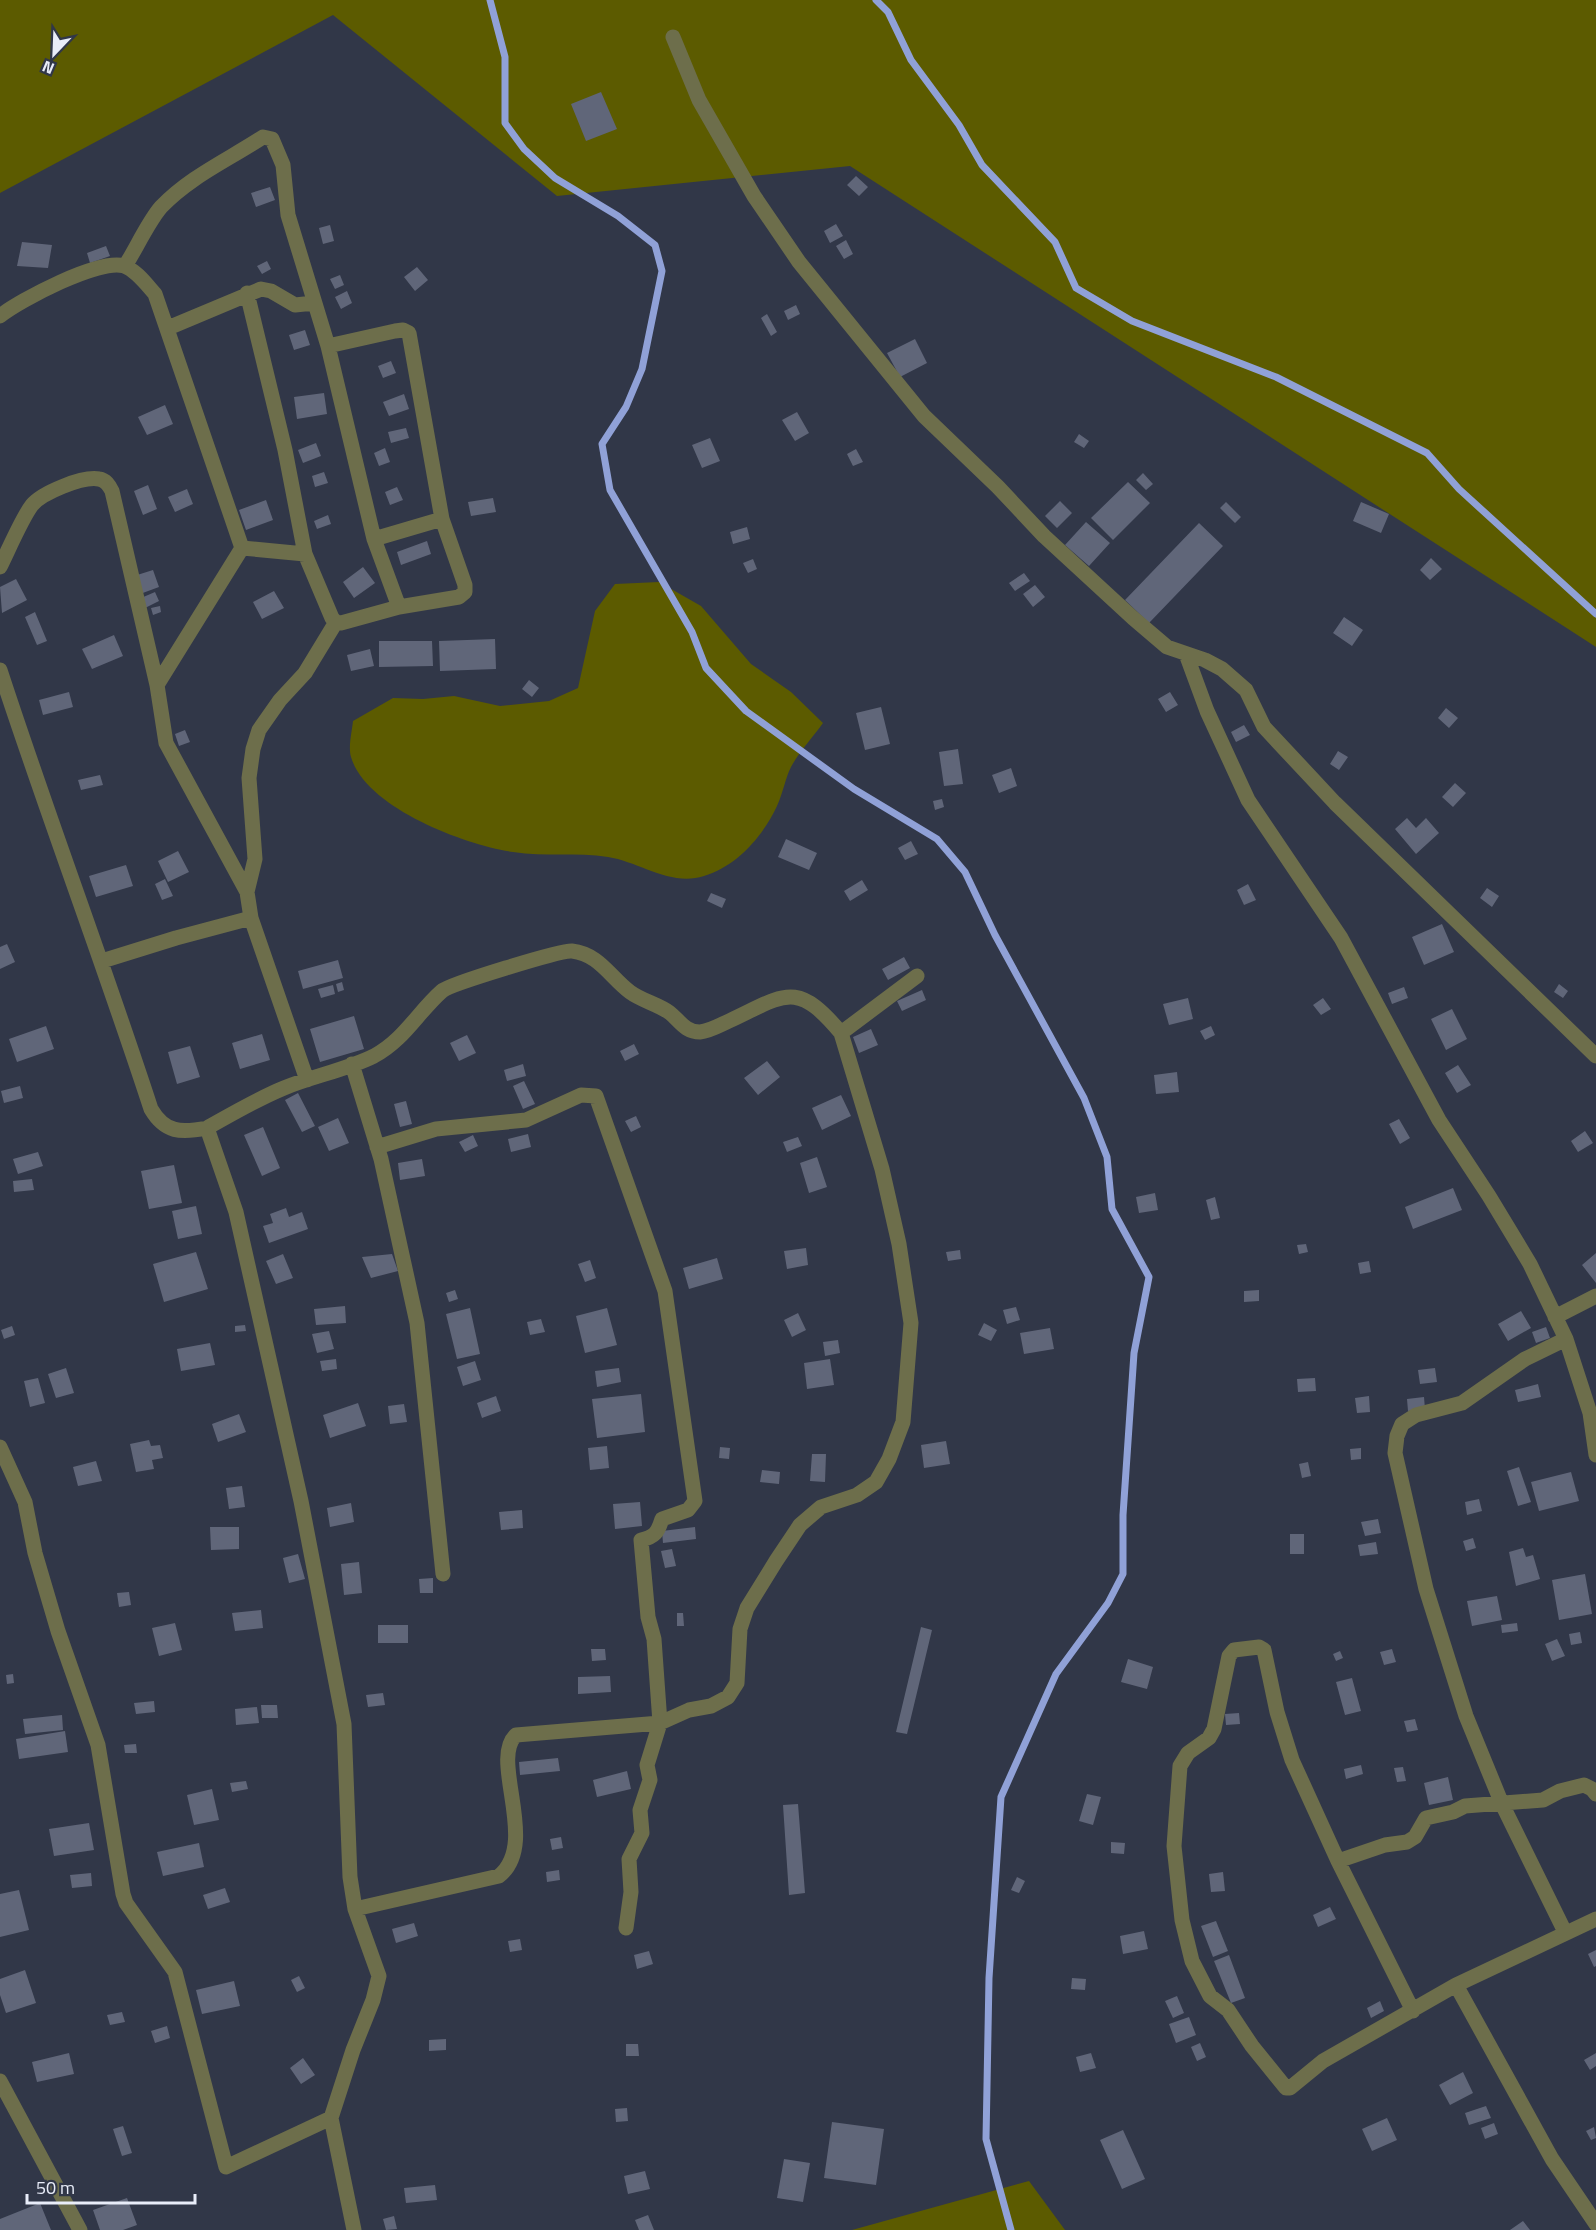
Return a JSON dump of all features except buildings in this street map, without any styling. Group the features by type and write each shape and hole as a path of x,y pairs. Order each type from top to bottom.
{"street":[{"path":"673,37 704,110 760,206 799,262 924,416 998,487 1044,537 1167,647 1222,669 1246,690 1264,727 1335,804 1596,1056"},
{"path":"124,266 160,209 212,165 263,137 272,139 278,148 283,165 288,215 328,346 374,539 399,607"},
{"path":"0,316 63,280 110,265 124,266 138,276 155,294 242,548"},
{"path":"168,328 261,289 271,291 288,303 314,303"},
{"path":"247,293 285,450 305,554 332,618 341,623 399,607 459,597 465,592 465,585 442,519 408,333 403,330 395,331 328,346"},
{"path":"0,567 31,506 45,494 84,481 100,478 107,482 112,491 158,685 166,743 247,892"},
{"path":"374,539 442,519"},
{"path":"242,548 305,554"},
{"path":"158,685 242,548"},
{"path":"307,1080 250,918 247,892 255,860 249,778 252,749 259,730 280,700 305,673 336,622"},
{"path":"1186,654 1207,711 1248,800 1341,938 1439,1120 1513,1235 1555,1317 1566,1339 1590,1413 1596,1455"},
{"path":"0,670 40,794 102,961 151,1108 156,1118 164,1126 179,1132 207,1128 254,1102 372,1056 393,1044 447,987 471,981 538,957 569,951 586,954 598,960 631,993 664,1009 689,1030 700,1032 718,1026 781,996 799,996 827,1016 841,1033 882,1169 899,1244 911,1323 903,1422 876,1482 857,1495 821,1507 800,1525 755,1592 740,1629 736,1683 728,1696 711,1706 689,1710 660,1723 516,1734 511,1740 506,1755 515,1810 513,1860 509,1869 499,1876 355,1909"},
{"path":"102,961 250,918"},
{"path":"841,1033 916,976"},
{"path":"352,1064 377,1147 417,1323 443,1574"},
{"path":"377,1147 436,1129 526,1120 581,1095 596,1096 665,1291 695,1501 688,1510 662,1519 658,1531 651,1538 641,1540 648,1617 654,1639 660,1723 647,1765 650,1780 640,1810 642,1833 629,1859 631,1892 626,1928"},
{"path":"207,1128 236,1212 301,1501 344,1724 350,1877 355,1909 379,1976 373,2000 353,2050 331,2118 354,2230"},
{"path":"1555,1317 1596,1296"},
{"path":"1564,1932 1502,1804 1466,1716 1425,1589 1397,1471 1395,1453 1397,1436 1402,1424 1416,1415 1462,1403 1525,1359 1566,1339"},
{"path":"0,1447 25,1502 35,1553 58,1630 98,1744 123,1894 126,1903 175,1972 226,2167 331,2118"},
{"path":"1413,2011 1338,1861 1292,1760 1277,1712 1264,1650 1259,1647 1234,1650 1229,1656 1214,1729 1209,1738 1188,1753 1180,1766 1175,1856 1182,1920 1196,1971 1210,1996 1228,2010 1257,2053 1288,2089 1323,2061 1413,2011 1456,1985 1564,1932 1596,1919"},
{"path":"1338,1861 1385,1845 1407,1842 1414,1837 1426,1818 1453,1812 1465,1806 1544,1800 1560,1791 1584,1785 1596,1794"},
{"path":"1456,1985 1591,2225"},
{"path":"0,2081 80,2230"}],"shaded area":[{"path":"0,0 1596,0 1596,647 850,166 557,196 333,15 0,193"},
{"path":"659,582 701,606 751,664 791,692 823,723 791,767 777,806 764,828 748,849 727,865 692,879 668,876 608,857 537,854 493,848 445,832 396,808 360,775 350,753 353,721 393,698 423,699 454,696 500,706 549,701 578,688 595,611 615,584"},
{"path":"1029,2181 1065,2230 852,2230"}],"waterway":[{"path":"490,0 505,57 505,123 524,149 555,178 618,216 655,245 662,271 642,369 626,407 602,444 610,490 692,632 706,668 746,711 854,789 937,839 965,872 995,935 1084,1098 1107,1157 1112,1209 1149,1277 1134,1353 1123,1515 1123,1574 1108,1603 1056,1674 1001,1797 989,1978 986,2139 1011,2230"},
{"path":"876,0 888,12 911,60 959,125 982,165 1055,242 1076,288 1132,321 1276,377 1427,453 1459,489 1596,614"}]}
